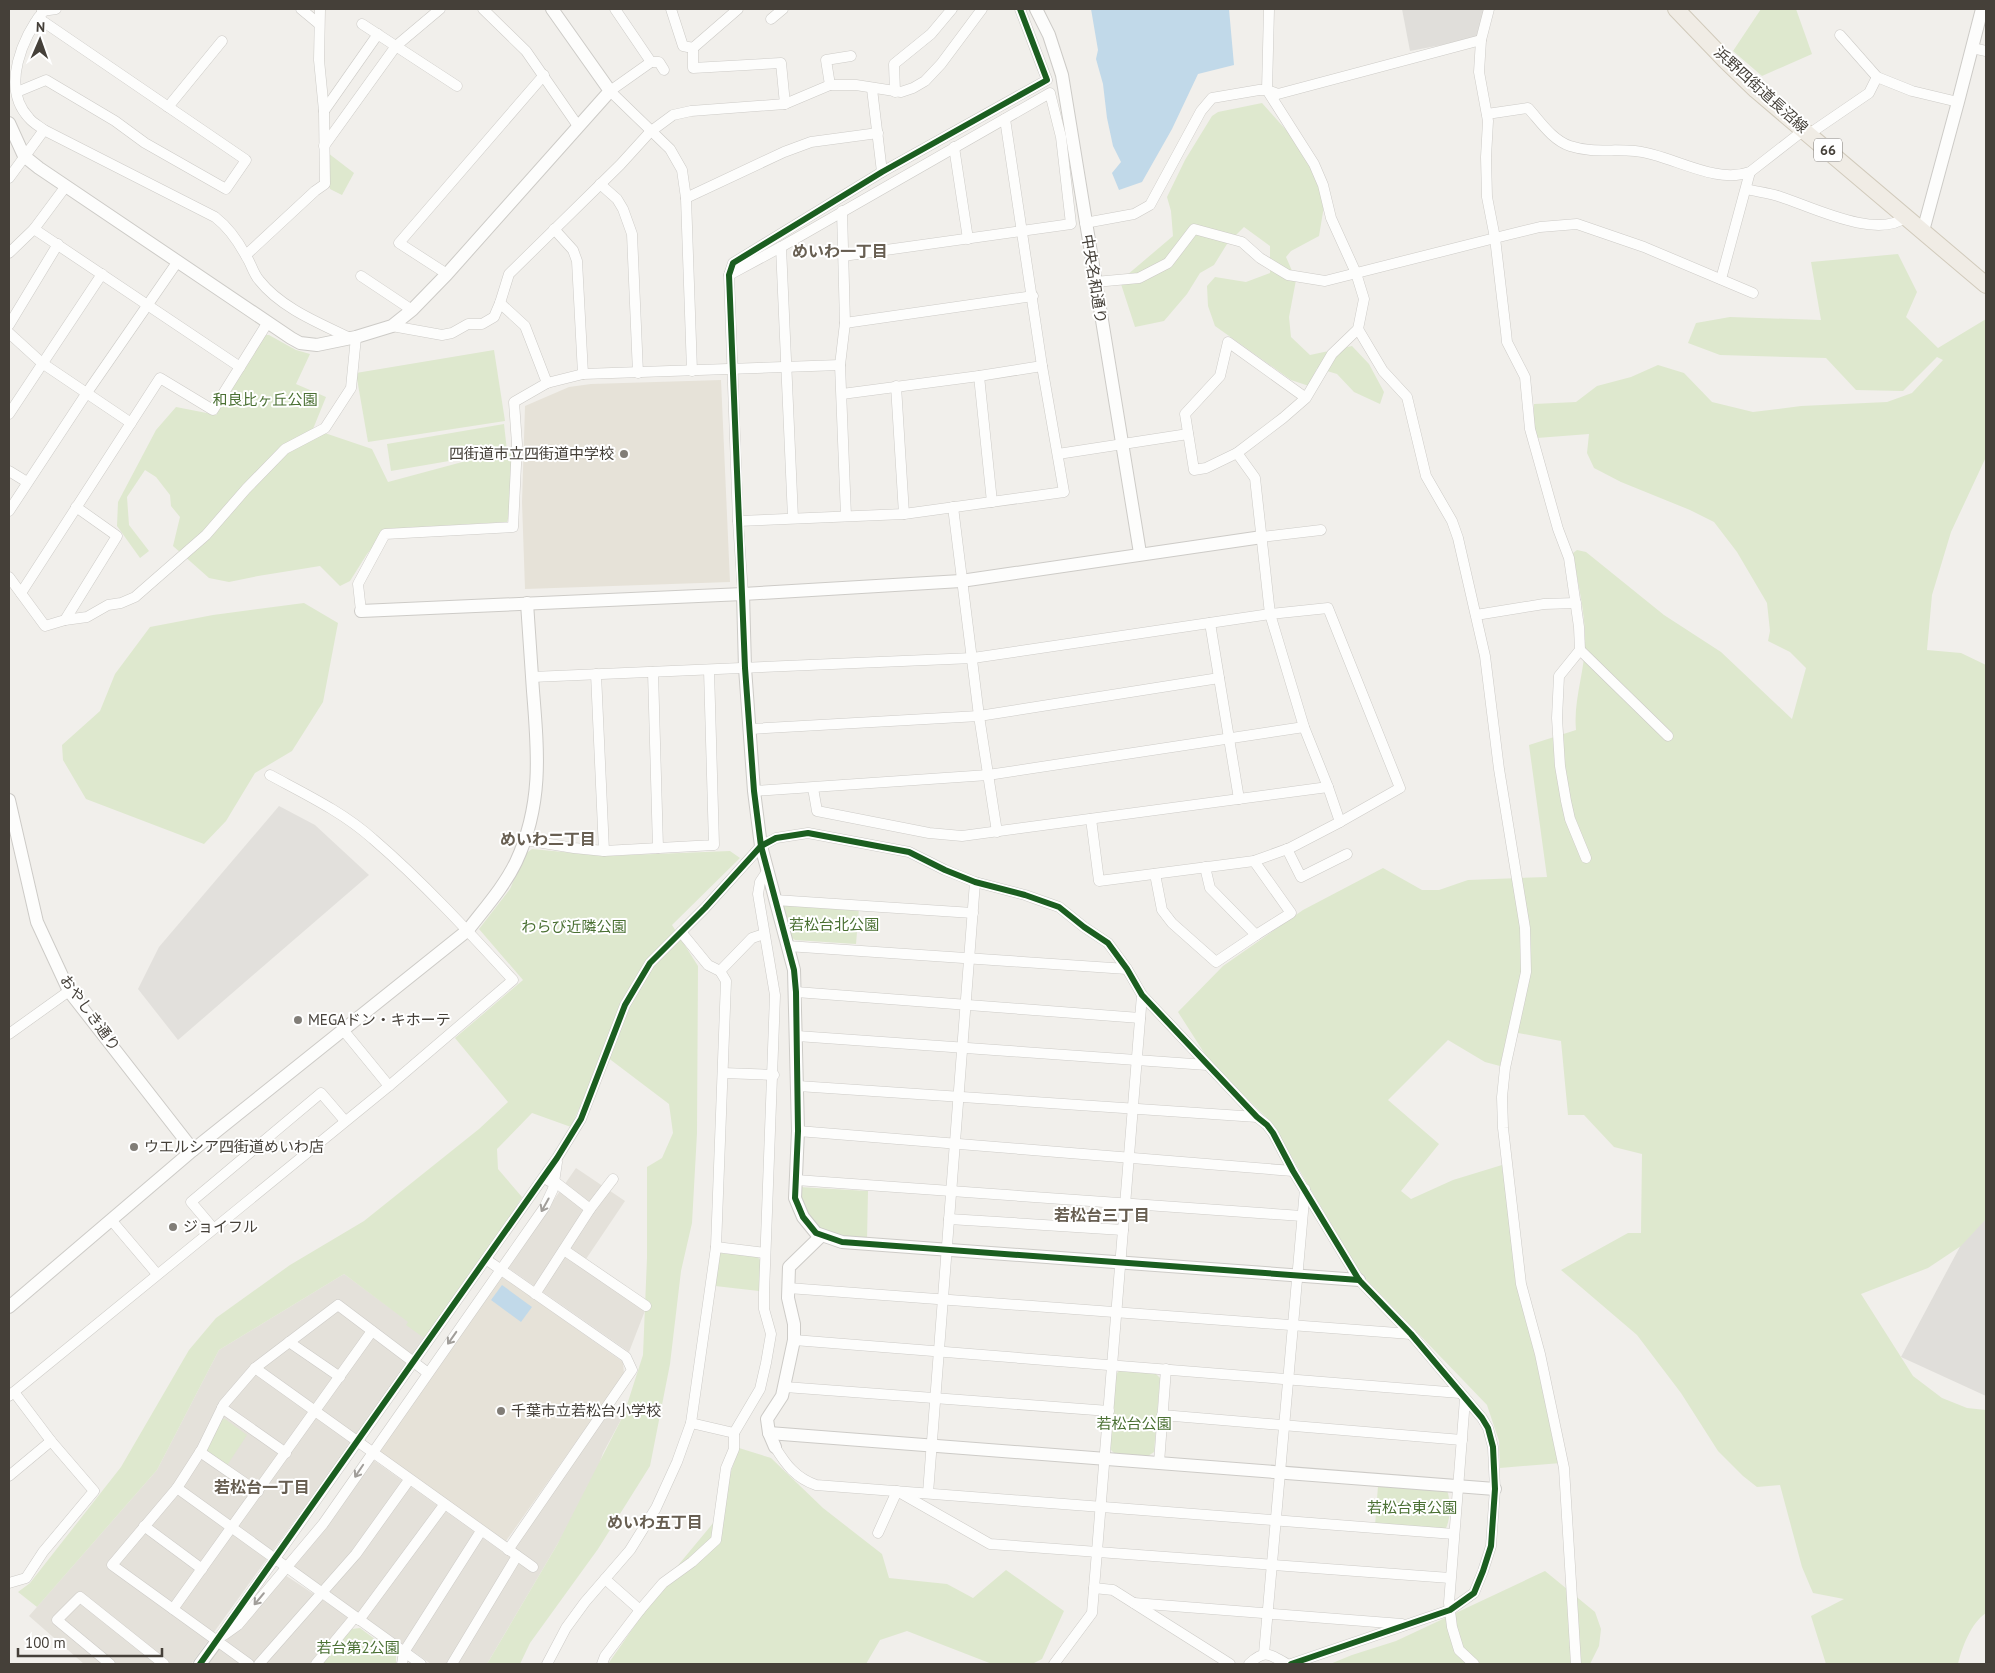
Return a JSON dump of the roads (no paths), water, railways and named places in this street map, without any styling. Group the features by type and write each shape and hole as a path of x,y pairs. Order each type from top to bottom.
{"main road":[{"name":"浜野四街道長沼線","path":"1676,9 1725,60 1986,285"}],"street":[{"path":"56,9 41,13 24,41 17,64 17,92 28,118 44,130 215,217 224,224 246,255 258,279 286,304 353,338"},
{"path":"301,9 319,24"},
{"path":"246,255 315,190 325,184 324,111 319,60 320,9"},
{"path":"324,146 396,46 440,9"},
{"path":"483,9 526,51 578,126"},
{"path":"552,9 610,91 650,132 670,149 682,170 686,198 692,371"},
{"path":"615,9 651,62"},
{"path":"671,9 683,46 693,48"},
{"path":"693,48 738,9"},
{"path":"771,19 783,9"},
{"path":"895,92 894,64 931,34 952,9"},
{"path":"392,326 442,335 452,334 468,324 482,324 494,317 509,274 650,132 673,115 681,112 785,104 830,86 856,85 895,92 913,88 925,81 941,64 982,9"},
{"path":"1020,9 1047,80 882,172 733,263 729,275 745,668 754,790 761,846 794,970 796,992 798,1131 795,1198 798,1208 810,1226 822,1236 842,1242 1359,1280"},
{"name":"中央名和通り","path":"1036,9 1049,36 1062,75 1140,553"},
{"path":"1269,9 1267,90 1314,164 1323,185 1332,218 1356,273 1364,299 1358,329 1332,354 1306,398 1283,418 1236,453 1206,468 1194,470 1186,414 1220,376 1228,342 1306,398"},
{"path":"1489,9 1481,40 1479,72 1487,114 1487,197 1507,342 1525,377 1530,429 1558,529 1569,558 1576,603 1580,650 1668,736"},
{"path":"1922,231 1982,9"},
{"path":"17,92 46,80 115,121 145,143 226,190 246,160 168,107 41,13"},
{"path":"362,24 457,86"},
{"path":"324,111 378,34"},
{"path":"1840,36 1877,77 1912,91 1958,102"},
{"path":"168,107 222,40"},
{"path":"1085,223 1134,214 1150,205 1201,111 1212,98 1220,95 1267,90 1278,94 1481,40"},
{"path":"693,48 694,68 781,63 785,104"},
{"path":"1972,48 1986,51"},
{"path":"830,86 826,60 851,56"},
{"path":"9,123 24,156 300,343 317,345 353,338 392,326 412,310 447,274 610,91 651,62 659,62 664,70"},
{"path":"447,274 399,244 544,75"},
{"path":"1487,114 1528,108 1549,132 1569,146 1593,150 1636,151 1710,172 1732,175 1743,174 1750,172 1807,132 1869,93 1877,77"},
{"path":"872,88 882,172"},
{"path":"729,275 1050,93 1061,137 1071,224 843,256"},
{"path":"738,521 904,514 1064,492 1042,366 1005,119"},
{"path":"9,178 44,130"},
{"path":"686,198 784,152 811,142 878,133"},
{"path":"954,148 968,239"},
{"path":"1721,279 1750,172"},
{"path":"600,184 617,199 623,209 632,234 638,373"},
{"path":"9,253 34,229 66,186"},
{"path":"1746,190 1778,196 1859,224 1888,225 1900,222 1906,217"},
{"path":"842,211 845,323 840,365 846,516"},
{"path":"1095,282 1139,278 1146,275 1168,263 1194,229 1242,242 1260,258 1288,275 1325,281 1540,227 1577,224 1644,247 1753,293"},
{"path":"34,229 240,367"},
{"path":"554,229 573,250 577,261 583,374"},
{"path":"9,325 58,244"},
{"path":"781,247 793,518"},
{"path":"9,511 86,394 178,261"},
{"path":"9,414 102,274"},
{"path":"361,276 412,310"},
{"path":"845,323 1033,296"},
{"path":"500,303 525,326 547,382"},
{"path":"20,593 160,378 213,410 268,322"},
{"path":"1358,329 1383,371 1407,397 1426,476 1452,520 1458,538 1485,656 1499,769 1525,928 1526,972 1505,1068 1502,1097 1503,1128 1522,1284 1540,1354 1564,1468 1576,1664"},
{"path":"9,333 42,364 131,423"},
{"path":"9,577 45,626 65,620 87,617 108,605 122,603 135,597 206,535 284,449 324,428 351,388 353,338"},
{"path":"840,365 583,374 547,382 514,402 517,444 513,527 385,534 358,584 360,611 743,594 961,581 1140,553 1321,530"},
{"path":"842,394 1042,366"},
{"path":"979,376 992,502"},
{"path":"896,386 904,514"},
{"path":"1058,454 1188,434"},
{"path":"1236,453 1255,478 1270,614 1304,727 1340,822"},
{"path":"9,471 27,482"},
{"path":"65,620 117,536 76,507"},
{"path":"953,507 979,716 997,832"},
{"path":"9,1307 194,1150 468,930 498,892 515,864 525,840 536,794 538,756 527,603"},
{"path":"1476,615 1544,604 1576,603"},
{"path":"532,677 972,658 1270,614 1328,608 1400,788 1287,849 1254,861 1100,881 1091,820"},
{"path":"1210,623 1239,799"},
{"path":"1580,650 1559,676 1557,718 1560,766 1566,801 1570,820 1586,858"},
{"path":"525,840 604,851 714,845 709,670"},
{"path":"653,672 658,848"},
{"path":"596,674 604,851"},
{"path":"750,729 979,716 1219,678"},
{"path":"754,790 814,788 988,775 1304,727"},
{"path":"9,1583 26,1578 43,1552 94,1491 11,1394 389,1086 513,980 468,930 373,838 335,811 270,774"},
{"path":"814,788 817,810 929,833 962,836 1328,787"},
{"name":"おやしき通り","path":"9,800 37,922 69,991 194,1150"},
{"path":"200,1664 557,1158 581,1119 625,1005 650,963 761,846 776,838 808,832 908,852 944,870 975,882 1025,895 1059,907 1108,943 1127,969 1142,995 1207,1065 1267,1125 1359,1280 1411,1334 1482,1418 1488,1428 1493,1447 1495,1488 1491,1546 1474,1593 1450,1610 1291,1664"},
{"path":"1287,849 1301,878 1347,854"},
{"path":"1155,874 1162,910 1172,923 1216,962 1291,912 1254,861"},
{"path":"1205,867 1210,888 1256,935"},
{"path":"602,1664 605,1656 663,1583 692,1562 716,1540 726,1468 734,1449 734,1433 760,1389 766,1363 771,1334 764,1309 774,1075 775,995 758,894 760,882 768,870"},
{"path":"928,1493 975,882"},
{"path":"775,900 973,913"},
{"path":"547,1664 566,1628 585,1602 630,1550 656,1508 677,1462 691,1423 716,1247 726,981 720,972 708,966 681,932"},
{"path":"720,972 752,938 764,934"},
{"path":"787,946 1127,969"},
{"path":"9,1034 69,991"},
{"path":"796,992 1140,1018"},
{"path":"1054,1664 1092,1613 1142,995"},
{"path":"344,1031 389,1086"},
{"path":"797,1036 1207,1065"},
{"path":"723,1073 774,1075"},
{"path":"798,1086 1257,1117"},
{"path":"213,1228 191,1202 320,1094 345,1121"},
{"path":"798,1131 1293,1171"},
{"path":"216,1640 238,1625 324,1524 544,1208 553,1189 557,1158"},
{"path":"534,1294 613,1179"},
{"path":"542,1180 554,1181 590,1210"},
{"path":"796,1180 1302,1216"},
{"path":"1264,1654 1305,1188"},
{"path":"949,1219 1123,1230"},
{"path":"112,1220 157,1274"},
{"path":"822,1236 789,1267 788,1298 794,1324 794,1340 782,1396 767,1419 775,1448 786,1465 804,1481 816,1485 1454,1534"},
{"path":"716,1247 766,1253"},
{"path":"564,1250 646,1306"},
{"path":"486,1260 626,1357 632,1370 508,1550"},
{"path":"788,1288 1411,1334"},
{"path":"249,1664 112,1565 177,1488 200,1452 222,1408 255,1368 338,1305 428,1373"},
{"path":"173,1609 372,1331"},
{"path":"794,1340 1288,1379 1463,1396"},
{"path":"289,1342 340,1377"},
{"path":"255,1368 408,1480 533,1567"},
{"path":"1159,1463 1166,1369"},
{"path":"785,1387 1108,1411"},
{"path":"1463,1396 1462,1440 1450,1578 1450,1610 1452,1627 1459,1650 1474,1664"},
{"path":"222,1408 286,1453"},
{"path":"1162,1415 1462,1440"},
{"path":"691,1423 734,1433"},
{"path":"770,1433 1495,1488"},
{"path":"9,1476 51,1441"},
{"path":"200,1452 258,1492"},
{"path":"259,1664 356,1554 408,1480"},
{"path":"177,1488 421,1664"},
{"path":"878,1533 897,1491"},
{"path":"897,1491 990,1544 1450,1578"},
{"path":"316,1664 357,1618 444,1505"},
{"path":"144,1526 202,1570"},
{"path":"402,1664 404,1652 481,1531"},
{"path":"452,1664 517,1556"},
{"path":"605,1579 640,1610"},
{"path":"1094,1588 1113,1590 1230,1664"},
{"path":"110,1664 58,1620 80,1597 164,1664"},
{"path":"1134,1603 1407,1625"},
{"path":"1249,1664 1258,1656 1264,1654 1273,1656 1287,1664"}],"water":[{"path":"1091,9 1229,9 1234,65 1198,74 1172,129 1142,182 1119,190 1112,173 1121,162 1113,146 1107,118 1103,84 1096,59 1098,50"},
{"path":"502,1285 532,1307 521,1322 491,1300"}],"place":[{"name":"四街道市立四街道中学校","path":"624,454"},
{"name":"MEGAドン・キホーテ","path":"298,1020"},
{"name":"ウエルシア四街道めいわ店","path":"134,1147"},
{"name":"ジョイフル","path":"173,1227"},
{"name":"千葉市立若松台小学校","path":"501,1411"}],"district":[{"name":"めいわ一丁目","path":"840,251"},
{"name":"めいわ二丁目","path":"548,839"},
{"name":"若松台三丁目","path":"1102,1215"},
{"name":"若松台一丁目","path":"262,1487"},
{"name":"めいわ五丁目","path":"655,1522"}],"park label":[{"name":"和良比ヶ丘公園","path":"265,400"},
{"name":"若松台北公園","path":"834,925"},
{"name":"わらび近隣公園","path":"574,927"},
{"name":"若松台公園","path":"1134,1424"},
{"name":"若松台東公園","path":"1412,1508"},
{"name":"若台第2公園","path":"358,1648"}]}
